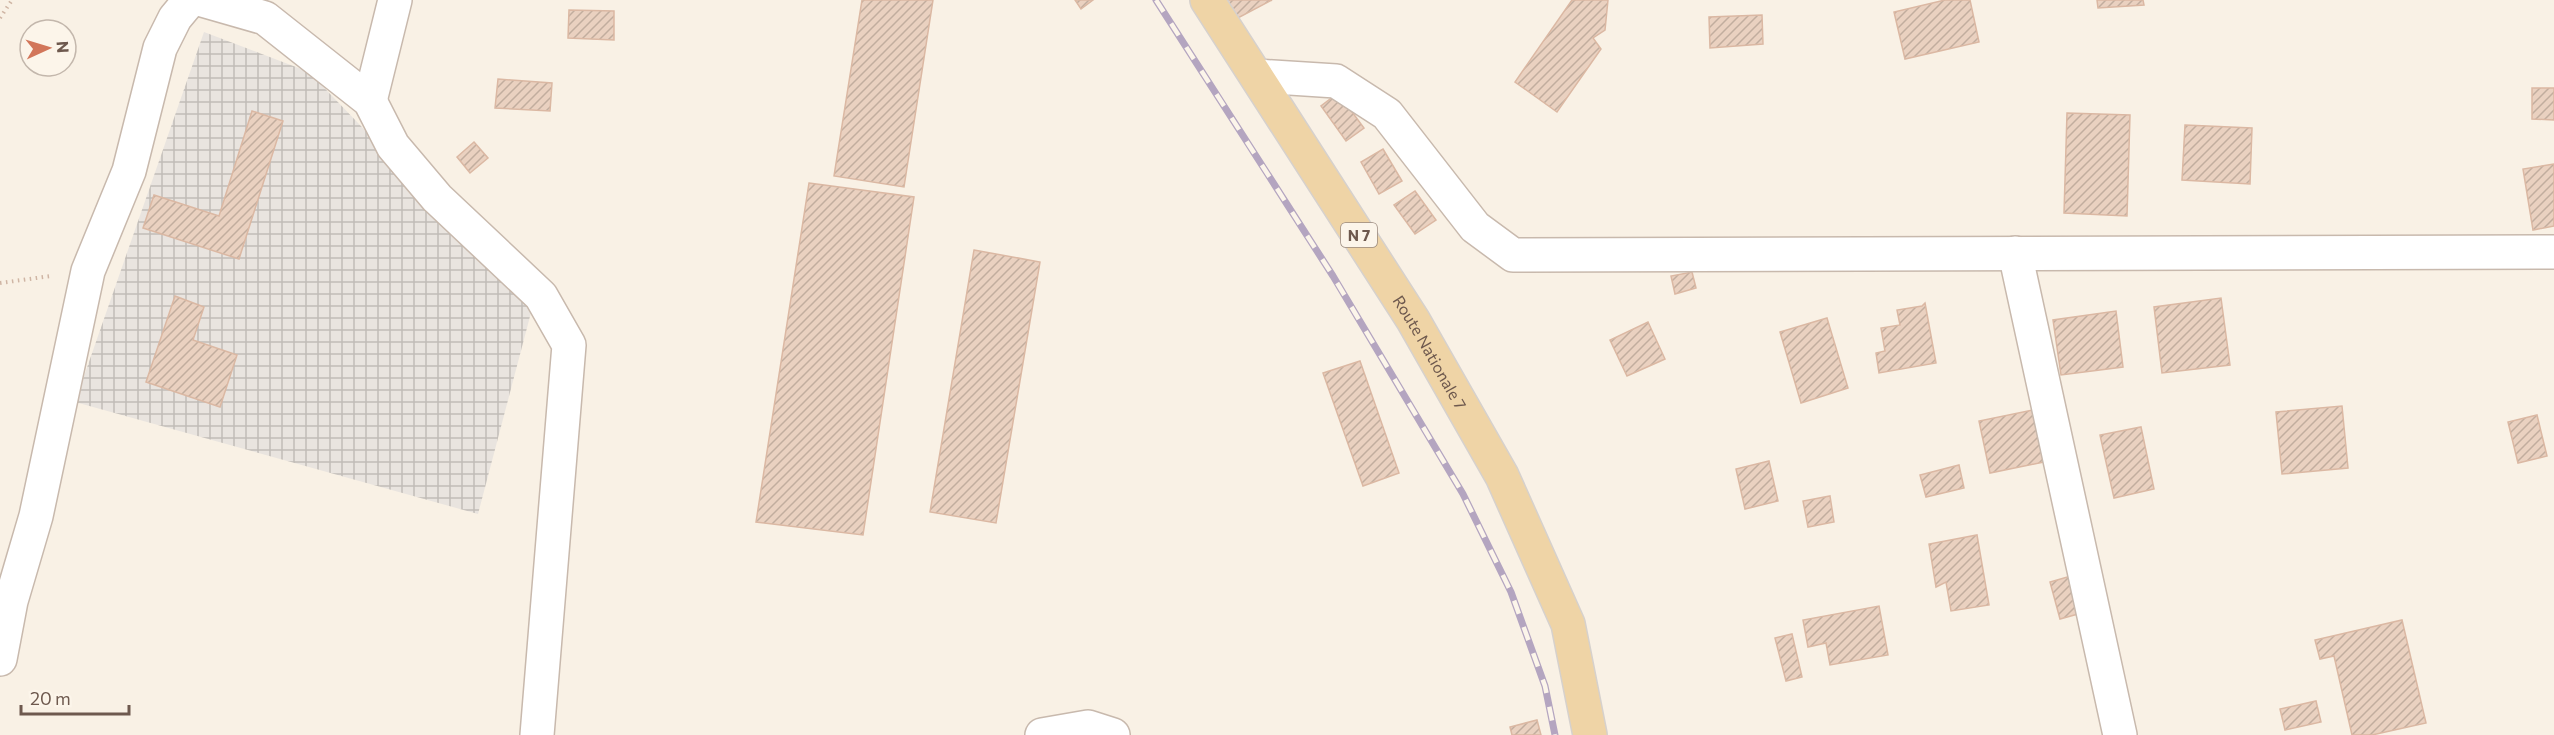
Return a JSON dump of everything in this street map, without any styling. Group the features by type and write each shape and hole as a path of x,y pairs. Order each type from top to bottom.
{"main road":[{"name":"Route Nationale 7","path":"1207,0 1413,320 1502,476 1568,624 1590,735"}],"street":[{"path":"0,659 11,601 36,516 88,271 129,171 159,48 176,18 190,0"},
{"path":"202,0 265,18 370,101 393,146 437,198 541,296 569,345 537,735"},
{"path":"370,101 395,0"},
{"path":"1257,76 1336,81 1387,114 1475,228 1514,255 2554,252"},
{"path":"2015,253 2120,735"},
{"path":"1042,735 1088,727 1113,735"}],"path":[{"path":"0,18 12,0"},
{"path":"0,283 88,271"}],"shaded area":[{"path":"204,32 309,72 533,305 478,514 75,402"}],"building":[{"path":"862,0 933,0 904,187 834,176"},
{"path":"1075,0 1093,0 1081,9"},
{"path":"1226,0 1272,0 1236,19"},
{"path":"1572,0 1608,0 1605,30 1593,38 1601,49 1557,112 1515,82"},
{"path":"1945,0 1970,0 1979,42 1905,59 1894,12"},
{"path":"2097,0 2143,0 2144,5 2098,8"},
{"path":"569,10 614,11 614,40 568,38"},
{"path":"1762,15 1763,44 1710,48 1709,17"},
{"path":"498,79 552,83 550,111 495,108"},
{"path":"2532,88 2554,88 2554,120 2532,119"},
{"path":"1338,93 1364,128 1346,141 1321,106"},
{"path":"252,111 283,121 239,259 143,228 154,195 219,216"},
{"path":"2067,113 2130,115 2127,216 2064,213"},
{"path":"2185,125 2252,128 2250,184 2182,180"},
{"path":"474,142 488,158 470,173 457,157"},
{"path":"1383,149 1402,181 1379,194 1361,162"},
{"path":"2554,164 2554,226 2533,230 2523,169"},
{"path":"809,183 914,197 863,535 756,522"},
{"path":"1415,191 1436,220 1415,234 1394,205"},
{"path":"974,250 1040,262 996,523 930,512"},
{"path":"1692,272 1696,288 1675,294 1671,276"},
{"path":"175,296 204,307 193,340 237,355 220,407 146,382"},
{"path":"2221,298 2230,365 2162,373 2154,307"},
{"path":"1925,303 1936,363 1879,373 1876,353 1885,351 1881,328 1900,325 1897,310 1922,306"},
{"path":"2116,311 2123,367 2061,375 2053,320"},
{"path":"1827,318 1848,388 1801,403 1780,332"},
{"path":"1648,322 1665,359 1627,376 1610,340"},
{"path":"1360,361 1399,473 1363,486 1323,373"},
{"path":"2342,406 2348,468 2282,474 2276,412"},
{"path":"2038,409 2049,461 1990,473 1979,421"},
{"path":"2537,415 2547,456 2518,463 2508,422"},
{"path":"2141,427 2154,489 2114,498 2100,435"},
{"path":"1769,461 1778,501 1745,509 1736,469"},
{"path":"1959,465 1964,488 1926,497 1920,475"},
{"path":"1830,496 1834,522 1808,527 1803,501"},
{"path":"1977,535 1989,605 1951,611 1946,582 1936,587 1929,544"},
{"path":"2078,574 2089,611 2060,619 2050,582"},
{"path":"1879,606 1888,655 1830,665 1826,643 1808,647 1803,620"},
{"path":"2402,620 2426,723 2372,735 2352,735 2334,656 2320,659 2315,640"},
{"path":"1792,634 1802,677 1786,681 1775,638"},
{"path":"2316,701 2321,722 2285,730 2280,709"},
{"path":"1537,720 1541,735 1512,735 1510,727"}],"railway":[{"path":"1156,0 1333,276 1463,494 1511,592 1545,686 1555,735"}]}
